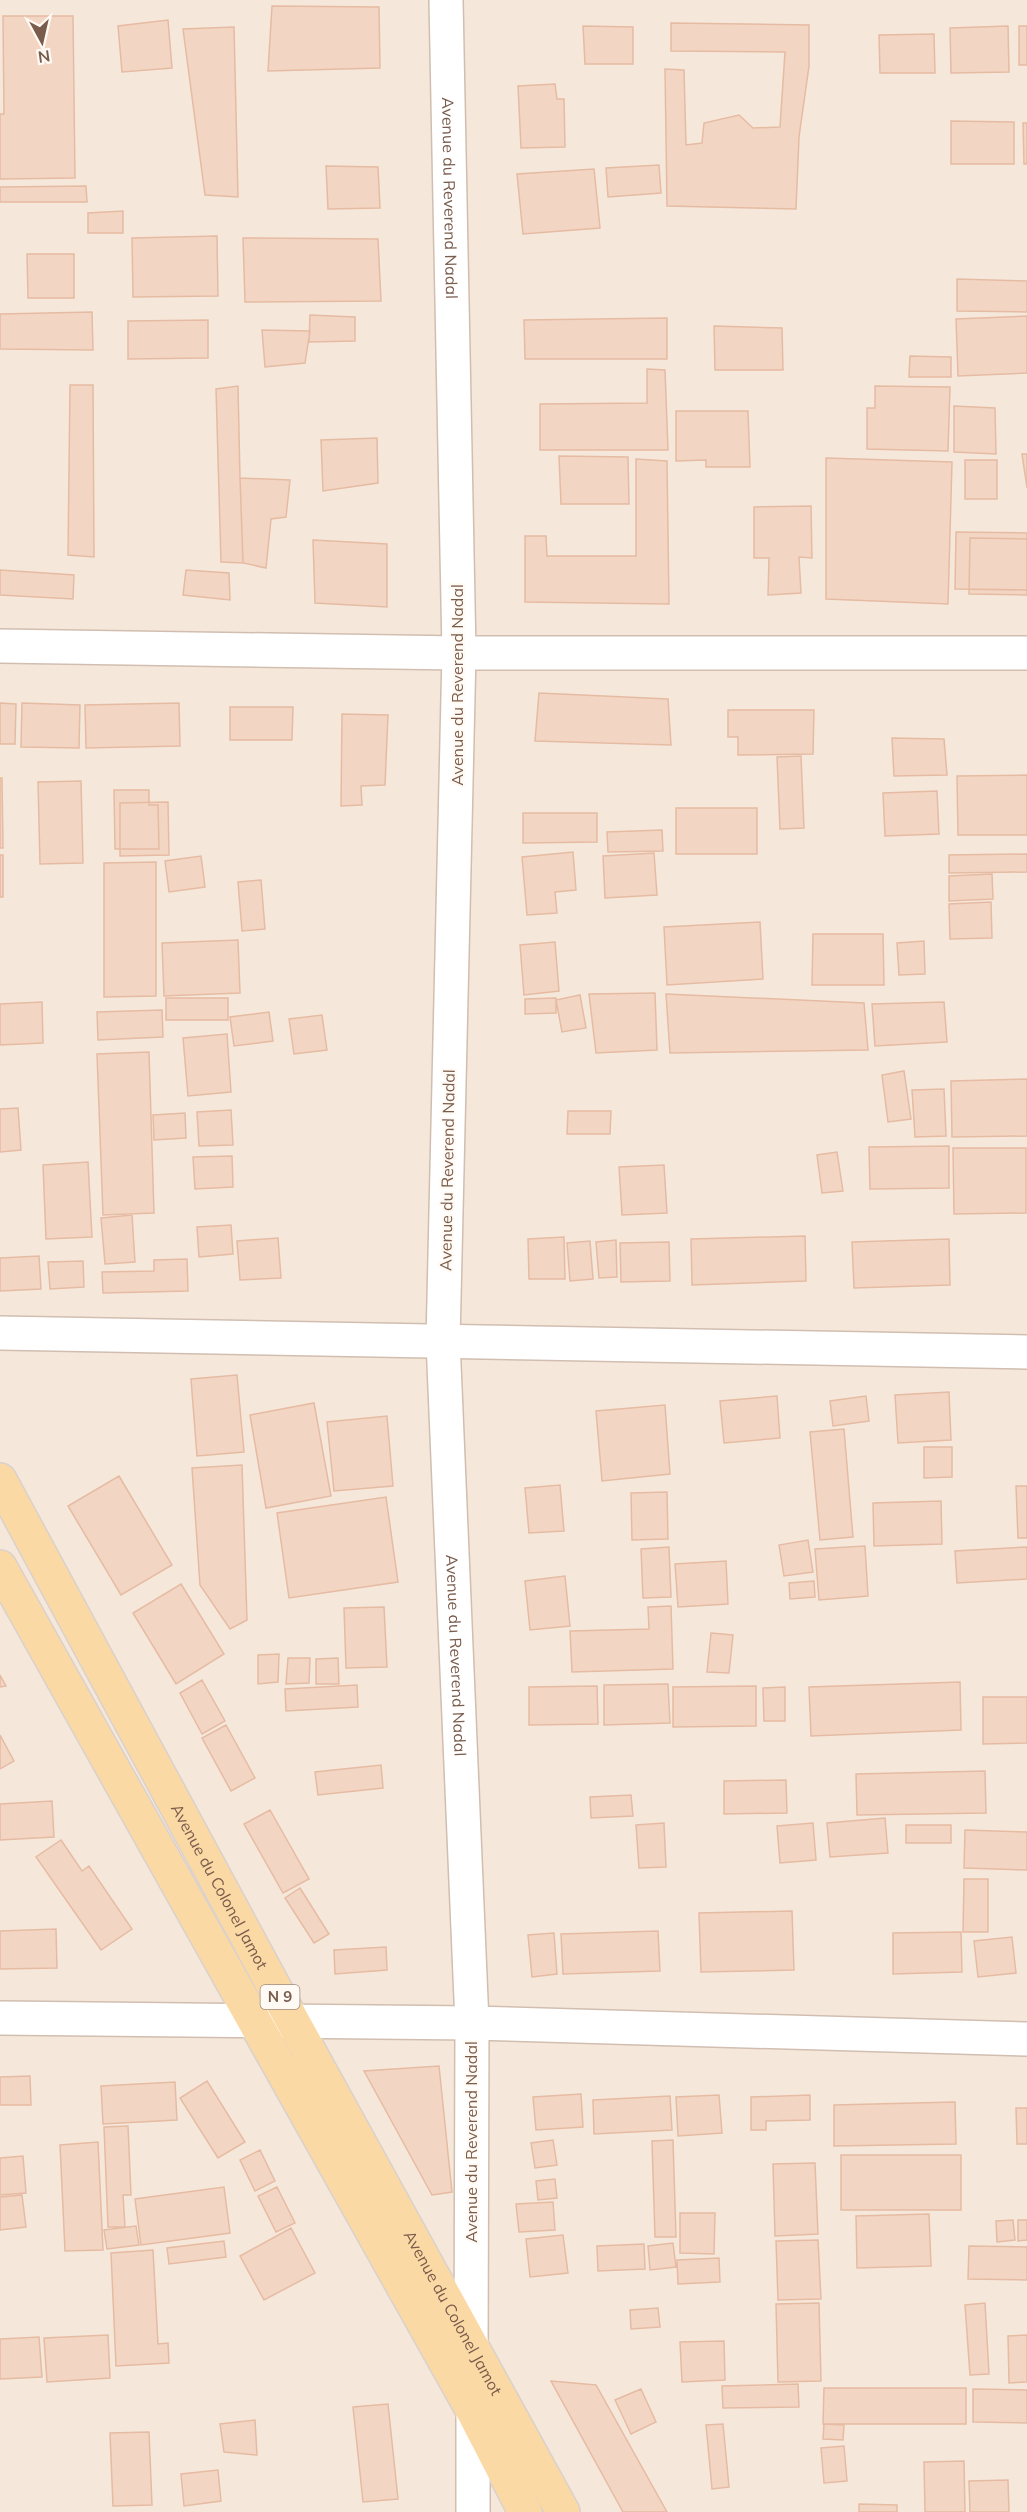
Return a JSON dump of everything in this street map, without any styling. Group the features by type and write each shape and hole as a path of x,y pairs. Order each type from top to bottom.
{"main road":[{"name":"Avenue du Colonel Jamot","path":"0,1480 292,2020 471,2340 563,2512"},
{"name":"Avenue du Colonel Jamot","path":"0,1567 474,2414 525,2512"}],"street":[{"name":"Avenue du Reverend Nadal","path":"446,0 459,654 443,1341 472,2023 471,2340 474,2414"},
{"path":"0,646 459,654 1027,653"},
{"path":"0,1333 1027,1352"},
{"path":"0,2018 472,2023 1027,2039"},
{"path":"473,2512 474,2414"}],"shaded area":[{"path":"0,0 1027,0 1027,2512 0,2512"}],"building":[{"path":"272,6 379,7 380,68 268,71"},
{"path":"3,16 73,16 75,178 0,179 0,114 4,114"},
{"path":"168,20 172,68 122,72 118,26"},
{"path":"671,23 809,25 809,66 799,137 796,209 667,206 665,69 684,70 686,145 702,143 704,123 739,115 753,128 780,127 785,52 671,51"},
{"path":"583,26 633,27 633,64 585,64"},
{"path":"1008,26 1009,72 951,73 950,28"},
{"path":"1019,26 1027,26 1027,65 1019,65"},
{"path":"234,27 238,197 205,195 183,29"},
{"path":"934,34 935,73 880,73 879,35"},
{"path":"555,84 557,99 564,99 565,147 521,148 518,86"},
{"path":"951,121 1014,122 1014,164 951,164"},
{"path":"1023,123 1027,123 1027,164 1024,164"},
{"path":"659,165 661,193 608,197 606,168"},
{"path":"326,166 378,167 380,208 328,209"},
{"path":"594,169 600,228 523,234 517,174"},
{"path":"86,186 87,202 0,202 0,187"},
{"path":"123,211 123,233 88,233 88,213"},
{"path":"217,236 218,296 133,297 132,238"},
{"path":"243,238 378,239 381,301 245,302"},
{"path":"27,254 74,254 74,298 28,298"},
{"path":"957,279 1027,281 1027,312 957,311"},
{"path":"92,312 93,350 0,349 0,314"},
{"path":"310,315 355,317 355,341 309,342"},
{"path":"1027,316 1027,373 958,376 956,319"},
{"path":"667,318 667,359 525,359 524,320"},
{"path":"208,320 208,358 128,359 128,321"},
{"path":"714,326 782,328 783,370 715,370"},
{"path":"262,330 310,331 305,363 265,367"},
{"path":"910,356 951,357 951,377 909,377"},
{"path":"647,369 665,370 668,450 540,450 540,404 647,403"},
{"path":"70,385 93,385 94,557 68,555"},
{"path":"238,386 243,563 221,562 216,389"},
{"path":"875,386 950,387 948,451 867,449 867,408 875,408"},
{"path":"954,406 995,408 996,454 954,452"},
{"path":"676,411 748,411 750,467 706,467 706,460 676,461"},
{"path":"377,438 378,483 323,491 321,440"},
{"path":"1022,454 1027,454 1027,488"},
{"path":"559,456 628,457 629,504 561,504"},
{"path":"826,458 952,462 948,604 826,599"},
{"path":"636,459 667,461 669,604 525,602 525,536 546,536 547,556 636,556"},
{"path":"965,460 997,460 997,499 965,499"},
{"path":"240,478 290,480 286,517 271,519 266,568 243,563"},
{"path":"811,506 812,558 799,557 801,593 768,595 769,558 754,558 754,507"},
{"path":"956,532 1027,533 1027,590 955,589"},
{"path":"970,538 1027,539 1027,595 969,594"},
{"path":"313,540 387,544 387,607 315,603"},
{"path":"0,570 74,575 73,599 0,595"},
{"path":"186,570 229,573 230,600 183,595"},
{"path":"539,693 668,699 671,745 535,741"},
{"path":"0,703 16,704 15,744 0,744"},
{"path":"22,703 80,705 79,748 21,747"},
{"path":"179,703 180,746 86,748 85,705"},
{"path":"230,707 293,707 292,740 230,740"},
{"path":"728,710 814,710 813,754 738,755 738,737 728,737"},
{"path":"342,714 388,715 385,785 361,786 362,805 341,806"},
{"path":"892,738 944,739 947,775 894,776"},
{"path":"801,756 804,828 780,829 777,757"},
{"path":"1027,775 1027,835 958,835 957,776"},
{"path":"0,778 2,778 3,848 0,848"},
{"path":"81,781 83,863 40,864 38,782"},
{"path":"114,790 149,790 149,805 158,805 159,849 115,849"},
{"path":"937,791 939,834 885,836 883,793"},
{"path":"168,802 169,855 120,856 120,803"},
{"path":"676,808 757,808 757,854 676,854"},
{"path":"523,813 597,813 597,842 523,843"},
{"path":"662,830 663,851 608,852 607,832"},
{"path":"573,852 576,890 555,892 557,913 527,915 522,857"},
{"path":"654,853 657,895 605,898 603,856"},
{"path":"1027,854 1027,872 949,873 949,855"},
{"path":"0,855 3,855 3,897 0,897"},
{"path":"201,856 205,887 169,892 165,861"},
{"path":"156,862 156,996 104,997 104,863"},
{"path":"992,874 993,899 949,901 949,876"},
{"path":"261,880 265,929 242,931 238,882"},
{"path":"991,902 992,938 950,939 949,904"},
{"path":"760,922 763,979 667,985 664,927"},
{"path":"813,934 883,934 884,985 812,985"},
{"path":"238,940 240,993 164,996 162,943"},
{"path":"924,941 925,974 899,975 897,943"},
{"path":"555,942 559,991 524,995 520,945"},
{"path":"655,993 657,1050 596,1053 589,994"},
{"path":"666,994 864,1003 868,1050 670,1053"},
{"path":"580,995 586,1028 562,1032 556,1000"},
{"path":"166,998 228,998 228,1020 166,1020"},
{"path":"556,998 556,1013 525,1014 525,999"},
{"path":"42,1002 43,1043 0,1045 0,1004"},
{"path":"944,1002 947,1042 875,1046 872,1004"},
{"path":"162,1010 163,1037 98,1040 97,1012"},
{"path":"269,1012 273,1041 234,1046 230,1017"},
{"path":"322,1015 327,1050 294,1054 289,1019"},
{"path":"227,1034 231,1092 188,1096 183,1038"},
{"path":"149,1052 154,1213 103,1215 97,1054"},
{"path":"904,1071 911,1119 888,1122 882,1075"},
{"path":"1027,1079 1027,1136 952,1137 951,1081"},
{"path":"944,1089 946,1136 915,1137 912,1090"},
{"path":"18,1108 21,1150 0,1152 0,1109"},
{"path":"231,1110 233,1145 199,1146 197,1112"},
{"path":"568,1111 611,1111 610,1134 567,1134"},
{"path":"185,1113 186,1138 154,1140 153,1115"},
{"path":"949,1146 949,1188 870,1189 869,1147"},
{"path":"953,1148 1026,1148 1026,1213 954,1214"},
{"path":"837,1152 843,1191 822,1193 817,1155"},
{"path":"232,1156 233,1187 195,1189 193,1157"},
{"path":"88,1162 92,1237 46,1239 43,1165"},
{"path":"664,1165 667,1213 622,1215 619,1167"},
{"path":"132,1215 135,1262 105,1264 101,1218"},
{"path":"231,1225 233,1254 199,1257 197,1227"},
{"path":"805,1236 806,1281 692,1285 691,1239"},
{"path":"564,1237 565,1279 529,1279 528,1239"},
{"path":"278,1238 281,1278 240,1280 237,1241"},
{"path":"949,1239 950,1285 854,1288 852,1242"},
{"path":"616,1240 617,1277 599,1278 596,1242"},
{"path":"590,1241 593,1279 570,1281 567,1243"},
{"path":"669,1242 670,1281 621,1282 620,1243"},
{"path":"39,1256 41,1289 0,1291 0,1258"},
{"path":"187,1259 188,1291 103,1293 102,1272 154,1271 154,1260"},
{"path":"83,1261 84,1287 50,1289 48,1262"},
{"path":"237,1375 244,1452 197,1456 191,1379"},
{"path":"949,1392 951,1440 898,1443 895,1395"},
{"path":"777,1396 780,1438 724,1443 720,1401"},
{"path":"866,1396 869,1421 833,1426 830,1401"},
{"path":"314,1403 331,1496 266,1508 250,1415"},
{"path":"665,1405 670,1474 602,1481 596,1411"},
{"path":"387,1416 393,1486 334,1491 327,1422"},
{"path":"844,1429 853,1537 820,1540 810,1432"},
{"path":"924,1447 952,1447 952,1477 924,1478"},
{"path":"242,1465 247,1620 230,1629 200,1585 192,1468"},
{"path":"119,1476 172,1565 121,1595 68,1506"},
{"path":"560,1485 564,1531 529,1533 525,1488"},
{"path":"1016,1486 1027,1486 1027,1538 1018,1538"},
{"path":"667,1492 668,1539 632,1540 631,1493"},
{"path":"386,1497 398,1582 289,1598 277,1513"},
{"path":"941,1501 942,1544 874,1546 873,1503"},
{"path":"808,1540 813,1572 784,1576 779,1545"},
{"path":"865,1546 868,1596 819,1600 815,1549"},
{"path":"669,1547 671,1597 643,1598 641,1549"},
{"path":"1027,1547 1027,1579 957,1583 955,1551"},
{"path":"726,1561 728,1604 678,1607 675,1564"},
{"path":"565,1576 570,1626 530,1630 525,1581"},
{"path":"814,1581 815,1597 790,1599 789,1583"},
{"path":"181,1584 224,1654 176,1684 133,1613"},
{"path":"671,1606 673,1669 572,1672 570,1631 649,1629 648,1607"},
{"path":"384,1607 387,1667 346,1668 344,1608"},
{"path":"711,1633 733,1635 729,1673 707,1672"},
{"path":"279,1654 278,1682 258,1684 258,1655"},
{"path":"288,1658 310,1658 309,1683 286,1684"},
{"path":"338,1658 339,1684 316,1684 316,1659"},
{"path":"0,1675 6,1686 0,1687"},
{"path":"202,1680 225,1721 202,1734 180,1693"},
{"path":"960,1682 961,1730 811,1736 809,1687"},
{"path":"668,1684 670,1723 604,1725 604,1685"},
{"path":"357,1685 358,1707 286,1711 285,1689"},
{"path":"597,1686 598,1724 529,1725 529,1687"},
{"path":"756,1686 756,1726 673,1727 673,1687"},
{"path":"785,1687 785,1721 764,1721 763,1688"},
{"path":"983,1697 1027,1697 1027,1743 983,1744"},
{"path":"226,1725 255,1778 231,1791 202,1738"},
{"path":"0,1735 14,1761 0,1769"},
{"path":"381,1765 383,1788 318,1795 315,1772"},
{"path":"985,1771 986,1813 857,1815 856,1774"},
{"path":"786,1780 787,1813 724,1814 724,1781"},
{"path":"631,1795 633,1816 591,1818 590,1797"},
{"path":"52,1801 54,1837 0,1840 0,1804"},
{"path":"270,1810 309,1879 283,1893 244,1824"},
{"path":"885,1818 888,1853 830,1857 827,1823"},
{"path":"664,1823 666,1867 639,1868 636,1825"},
{"path":"813,1823 816,1860 780,1863 777,1826"},
{"path":"906,1825 951,1825 951,1843 906,1843"},
{"path":"965,1830 1027,1832 1027,1870 964,1868"},
{"path":"61,1840 82,1871 89,1866 132,1929 101,1950 36,1857"},
{"path":"964,1879 988,1879 988,1932 963,1932"},
{"path":"300,1888 329,1934 314,1943 285,1898"},
{"path":"792,1911 794,1970 701,1972 699,1913"},
{"path":"56,1929 57,1968 0,1969 0,1931"},
{"path":"658,1931 660,1971 563,1974 561,1934"},
{"path":"961,1932 962,1972 893,1974 893,1933"},
{"path":"554,1933 557,1974 532,1977 528,1935"},
{"path":"1012,1937 1016,1973 978,1977 974,1941"},
{"path":"386,1947 387,1970 335,1974 334,1950"},
{"path":"439,2066 452,2192 432,2195 364,2071"},
{"path":"30,2076 31,2105 0,2105 0,2077"},
{"path":"207,2081 245,2142 218,2158 180,2098"},
{"path":"175,2082 177,2120 103,2124 101,2086"},
{"path":"581,2094 583,2127 536,2130 533,2097"},
{"path":"719,2095 722,2133 678,2136 676,2097"},
{"path":"810,2095 810,2120 766,2121 766,2130 751,2130 751,2097"},
{"path":"670,2096 672,2130 594,2134 593,2100"},
{"path":"955,2102 956,2144 834,2146 834,2105"},
{"path":"1016,2108 1027,2108 1027,2144 1017,2144"},
{"path":"128,2126 131,2195 123,2195 125,2227 108,2227 104,2127"},
{"path":"553,2140 557,2165 535,2168 531,2143"},
{"path":"673,2140 676,2237 655,2237 652,2141"},
{"path":"98,2142 103,2250 65,2251 60,2145"},
{"path":"260,2150 275,2181 255,2191 240,2160"},
{"path":"841,2155 961,2155 961,2210 841,2210"},
{"path":"23,2156 26,2193 0,2195 0,2158"},
{"path":"815,2163 818,2234 775,2236 773,2164"},
{"path":"555,2179 557,2198 538,2200 536,2181"},
{"path":"224,2187 230,2233 141,2245 135,2199"},
{"path":"277,2187 295,2223 276,2232 258,2196"},
{"path":"22,2195 26,2227 0,2230 0,2197"},
{"path":"553,2202 555,2230 519,2232 516,2204"},
{"path":"680,2213 715,2213 714,2254 680,2253"},
{"path":"929,2214 931,2266 857,2268 856,2216"},
{"path":"1013,2220 1015,2240 997,2242 996,2221"},
{"path":"1018,2220 1027,2220 1027,2240 1018,2241"},
{"path":"136,2226 139,2245 107,2249 104,2230"},
{"path":"291,2228 315,2273 264,2300 240,2256"},
{"path":"563,2235 568,2273 530,2277 526,2239"},
{"path":"818,2240 821,2299 778,2300 776,2241"},
{"path":"224,2241 226,2257 169,2264 167,2248"},
{"path":"673,2243 676,2267 650,2270 648,2246"},
{"path":"644,2244 645,2269 598,2271 597,2246"},
{"path":"969,2246 1027,2247 1027,2280 968,2279"},
{"path":"153,2250 158,2344 168,2343 169,2363 116,2366 111,2253"},
{"path":"719,2258 720,2282 678,2284 677,2260"},
{"path":"819,2303 821,2381 778,2382 776,2304"},
{"path":"985,2303 989,2374 970,2375 965,2305"},
{"path":"658,2308 660,2327 631,2329 630,2310"},
{"path":"108,2335 110,2378 47,2382 44,2338"},
{"path":"1027,2335 1027,2382 1009,2383 1008,2336"},
{"path":"39,2337 42,2377 0,2379 0,2339"},
{"path":"724,2341 725,2380 682,2382 680,2342"},
{"path":"551,2381 596,2385 667,2512 623,2512"},
{"path":"798,2384 799,2407 723,2408 722,2386"},
{"path":"824,2388 966,2388 966,2424 823,2424"},
{"path":"641,2389 656,2422 631,2434 615,2400"},
{"path":"973,2389 1027,2390 1027,2423 973,2422"},
{"path":"388,2404 398,2499 363,2502 353,2407"},
{"path":"255,2420 257,2455 224,2452 220,2424"},
{"path":"723,2424 729,2487 712,2489 706,2425"},
{"path":"824,2424 844,2425 843,2440 823,2439"},
{"path":"149,2432 152,2505 113,2506 110,2433"},
{"path":"844,2446 847,2481 824,2483 821,2448"},
{"path":"964,2461 965,2512 925,2512 924,2462"},
{"path":"218,2470 221,2501 184,2506 181,2474"},
{"path":"1008,2480 1009,2512 970,2512 969,2481"},
{"path":"859,2504 897,2505 897,2512 859,2512"}]}
